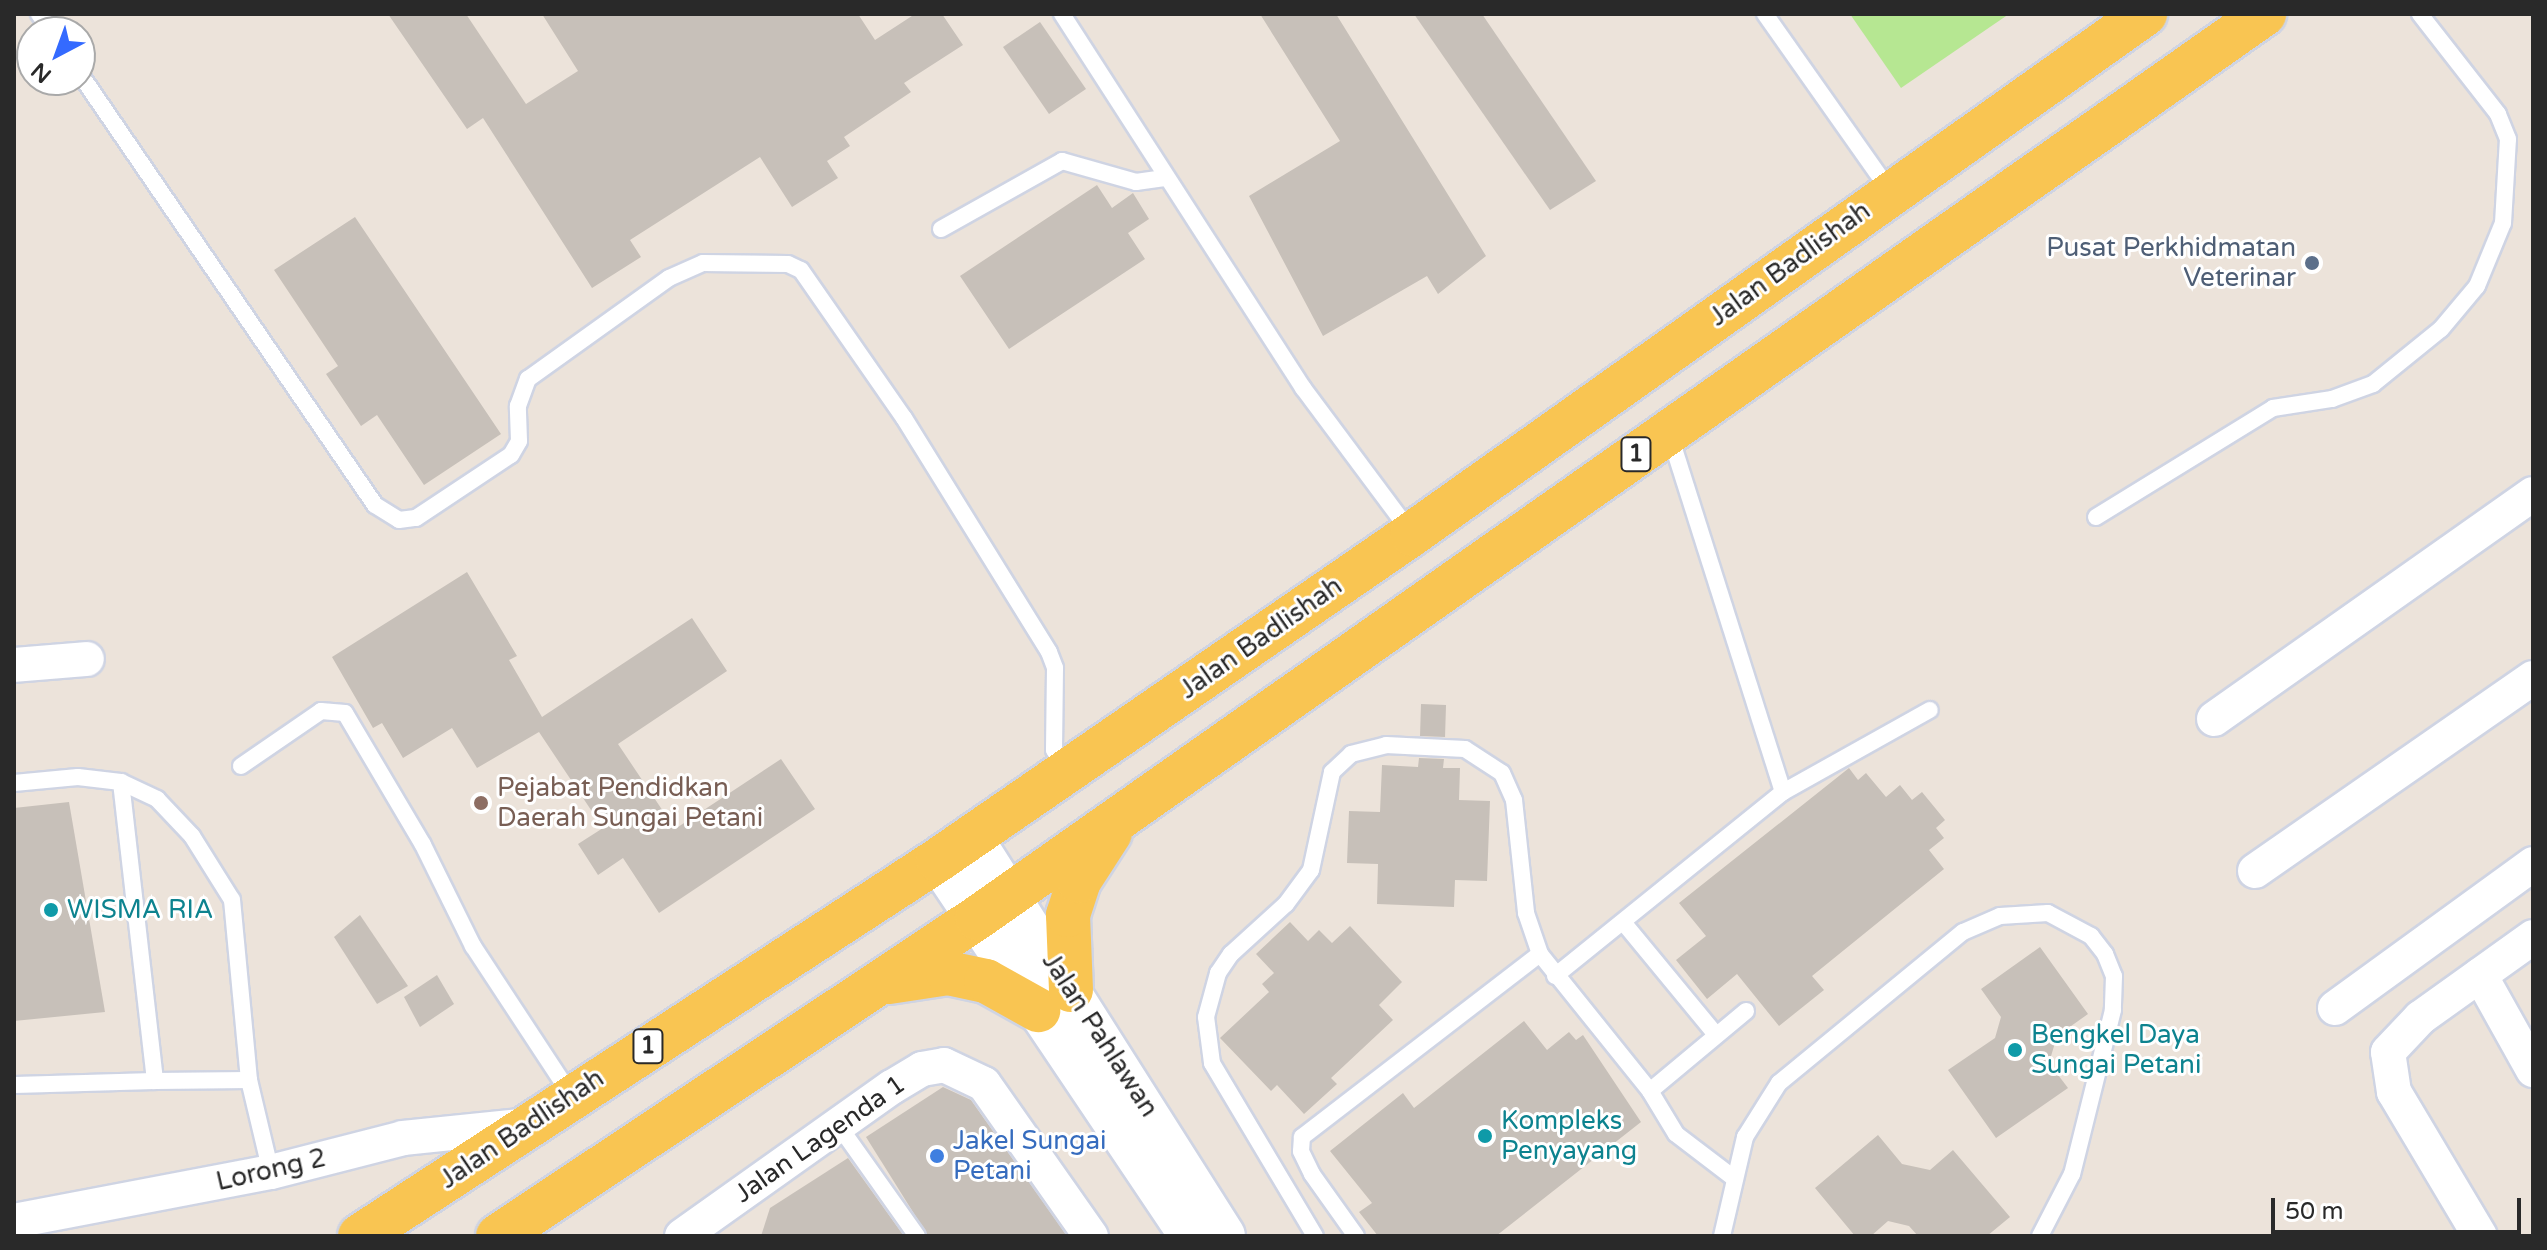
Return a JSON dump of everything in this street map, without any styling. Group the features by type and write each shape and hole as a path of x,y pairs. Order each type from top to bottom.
{"main road":[{"name":"Jalan Badlishah","path":"360,1236 571,1095 955,849 1412,534 1890,191 2145,14"},
{"name":"1","path":"498,1236 994,906 2264,14"},
{"path":"875,986 948,973 1054,1000 1068,915 1079,881 1121,817"}],"street":[{"path":"2214,719 2533,494"},
{"path":"14,665 87,659"},
{"path":"2255,871 2533,678"},
{"name":"Jalan Pahlawan","path":"955,849 1054,1000 1191,1236"},
{"path":"2335,1008 2533,864"},
{"path":"2480,1236 2386,1071 2388,1052 2399,1035 2533,937"},
{"path":"2480,975 2533,1070"},
{"name":"Jalan Pahlawan","path":"1054,1000 1224,1236"},
{"name":"Jalan Lagenda 1","path":"682,1236 718,1225 839,1126 922,1069 944,1065 966,1071 1001,1105 1091,1236"},
{"name":"Lorong 2","path":"14,1221 271,1172 403,1138 528,1125"}],"lane":[{"path":"1062,14 1163,178 1303,388 1412,534"},
{"path":"1765,14 1890,191"},
{"path":"2096,517 2273,408 2332,399 2373,384 2441,329 2477,286 2503,223 2508,139 2498,114 2420,14"},
{"path":"95,96 375,505 399,520 416,518 511,455 519,441 518,406 528,379 669,278 703,263 788,264 801,270 904,418 1049,652 1055,668 1054,750 1068,771"},
{"path":"941,229 1062,161 1136,182 1163,178"},
{"path":"1669,431 1783,792"},
{"path":"1555,976 1783,792 1930,710"},
{"path":"241,766 321,711 345,713 423,845 473,946 571,1095"},
{"path":"1315,1236 1212,1063 1206,1017 1218,973 1231,954 1305,882 1316,856 1327,783 1341,761 1386,745 1465,749 1492,762 1514,800 1526,913 1540,954 1650,1091 1693,1152 1735,1179"},
{"path":"14,783 78,777 121,782 157,799 209,859 232,900 249,1080 271,1172"},
{"path":"121,782 155,1081"},
{"path":"1722,1236 1752,1118 1779,1083 1963,932 2000,916 2048,913 2091,936 2105,954 2114,976 2113,1010 2072,1174 2040,1236"},
{"path":"1623,922 1716,1035"},
{"path":"1356,1236 1312,1174 1301,1151 1302,1137 1540,954"},
{"path":"1650,1091 1746,1011"},
{"path":"14,1085 249,1080"},
{"path":"839,1126 917,1236"}],"green space":[{"path":"1850,14 2009,14 1901,88"}],"building":[{"path":"388,14 466,14 526,104 578,71 542,14 858,14 875,40 915,14 942,14 963,45 904,83 911,92 844,137 850,146 827,161 838,178 792,207 760,157 630,240 641,257 592,288 483,118 467,129"},
{"path":"1260,14 1336,14 1486,256 1438,294 1427,276 1323,336 1249,196 1340,141"},
{"path":"1414,14 1482,14 1596,181 1550,210"},
{"path":"1040,22 1086,89 1049,114 1003,47"},
{"path":"1097,185 1112,208 1133,193 1149,219 1128,233 1145,259 1009,349 960,276"},
{"path":"355,217 501,434 424,485 377,415 361,426 326,374 338,366 274,270"},
{"path":"467,572 517,656 509,660 542,717 692,618 727,671 618,744 675,829 781,759 815,809 659,913 623,858 598,875 578,844 603,828 539,732 477,768 452,728 403,758 382,723 373,728 332,657"},
{"path":"1421,704 1446,705 1445,737 1420,736"},
{"path":"1419,758 1444,759 1443,768 1460,768 1459,800 1490,801 1487,881 1455,880 1454,907 1377,904 1378,864 1347,863 1349,811 1380,812 1382,765 1418,767"},
{"path":"1849,768 1858,780 1866,773 1886,797 1900,785 1912,800 1922,792 1945,820 1936,828 1944,838 1929,850 1944,869 1812,976 1824,990 1779,1026 1737,974 1707,999 1676,960 1706,936 1679,903"},
{"name":"WISMA RIA","path":"69,802 105,1012 14,1021 14,808"},
{"path":"360,915 408,986 377,1004 334,937"},
{"path":"1290,922 1308,941 1319,930 1332,943 1350,926 1402,982 1379,1005 1393,1020 1331,1078 1337,1084 1304,1114 1277,1085 1271,1091 1220,1038 1269,992 1262,984 1274,973 1256,954"},
{"name":"Bengkel Daya Sungai Petani","path":"2040,947 2088,1014 2057,1036 2049,1063 2068,1088 1996,1138 1948,1070 1995,1038 2001,1017 1981,989"},
{"path":"437,975 454,1004 420,1027 404,997"},
{"name":"Kompleks Penyayang","path":"1524,1021 1547,1050 1569,1032 1576,1040 1583,1035 1641,1122 1496,1236 1378,1236 1359,1212 1372,1203 1330,1151 1403,1093 1414,1108"},
{"path":"943,1087 971,1100 1067,1236 928,1236 866,1137"},
{"path":"1878,1135 1902,1164 1930,1170 1953,1150 2010,1217 1987,1236 1918,1236 1909,1226 1888,1221 1871,1236 1855,1236 1815,1188"},
{"path":"848,1158 904,1236 761,1236 770,1208"}],"place":[{"name":"Pusat Perkhidmatan Veterinar","path":"2312,263"},
{"name":"Pejabat Pendidkan Daerah Sungai Petani","path":"481,803"},
{"name":"WISMA RIA","path":"51,910"},
{"name":"Bengkel Daya Sungai Petani","path":"2015,1050"},
{"name":"Kompleks Penyayang","path":"1485,1136"},
{"name":"Jakel Sungai Petani","path":"937,1156"}]}
